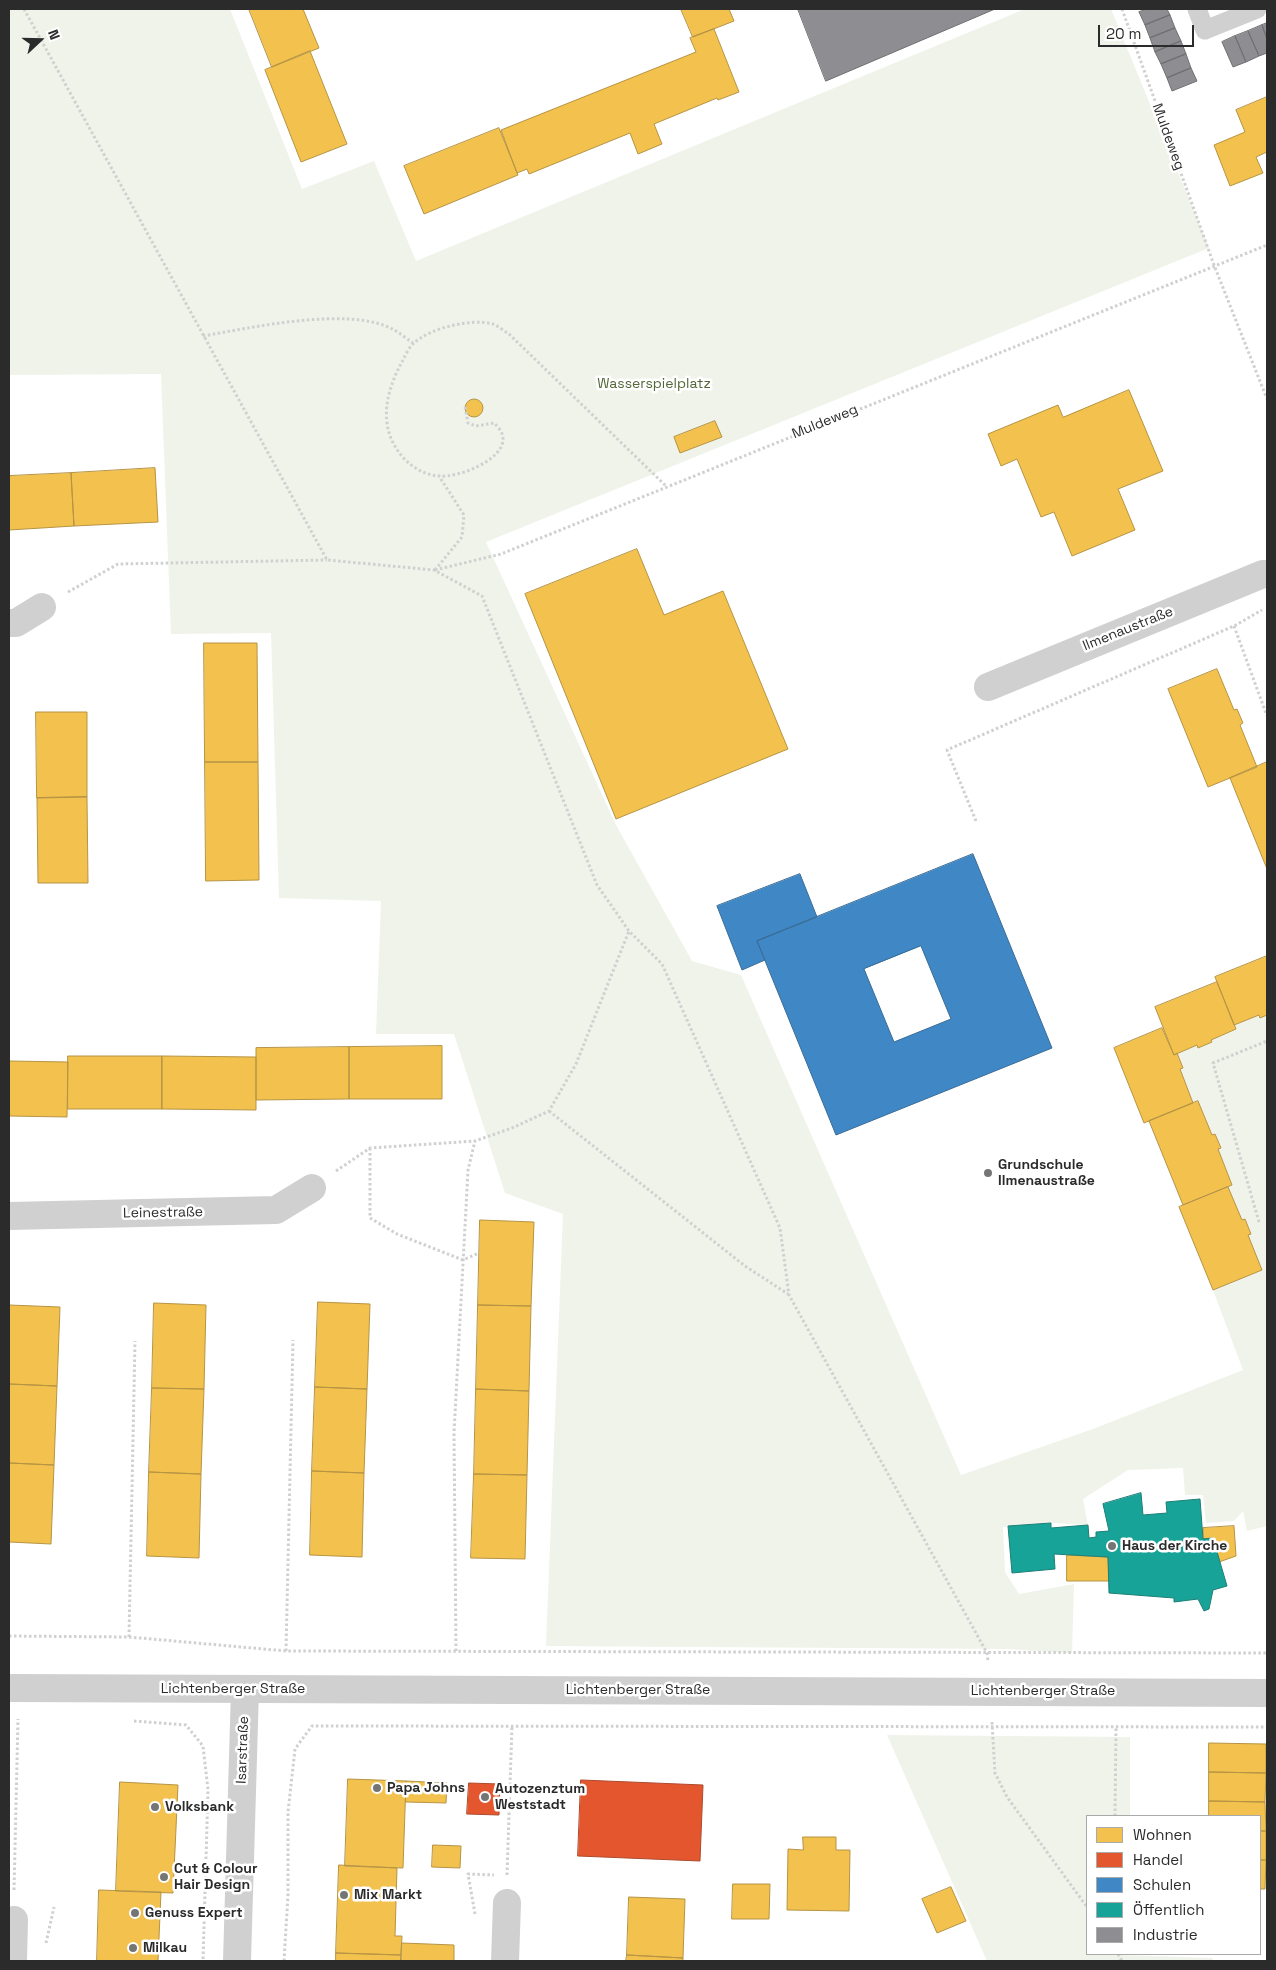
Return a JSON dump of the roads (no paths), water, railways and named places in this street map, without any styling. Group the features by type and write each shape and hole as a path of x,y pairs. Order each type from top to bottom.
{"street":[{"name":"Ilmenaustraße","path":"988,687 1263,574 1267,574"},
{"path":"9,623 16,622 42,607"},
{"name":"Leinestraße","path":"9,1216 276,1210 312,1188"},
{"name":"Lichtenberger Straße","path":"14,1688 1267,1693"},
{"name":"Isarstraße","path":"237,1961 245,1689"},
{"path":"505,1961 507,1904"},
{"path":"13,1961 14,1920"}],"lane":[{"path":"1197,9 1205,30 1257,9"}],"place":[{"name":"Grundschule Ilmenaustraße","path":"988,1173"},
{"name":"Haus der Kirche","path":"1112,1546"},
{"name":"Papa Johns","path":"377,1788"},
{"name":"Autozenztum Weststadt","path":"485,1797"},
{"name":"Volksbank","path":"155,1807"},
{"name":"Cut & Colour Hair Design","path":"164,1877"},
{"name":"Mix Markt","path":"344,1895"},
{"name":"Genuss Expert","path":"135,1913"},
{"name":"Milkau","path":"133,1948"}],"park label":[{"name":"Wasserspielplatz","path":"654,384"}]}
